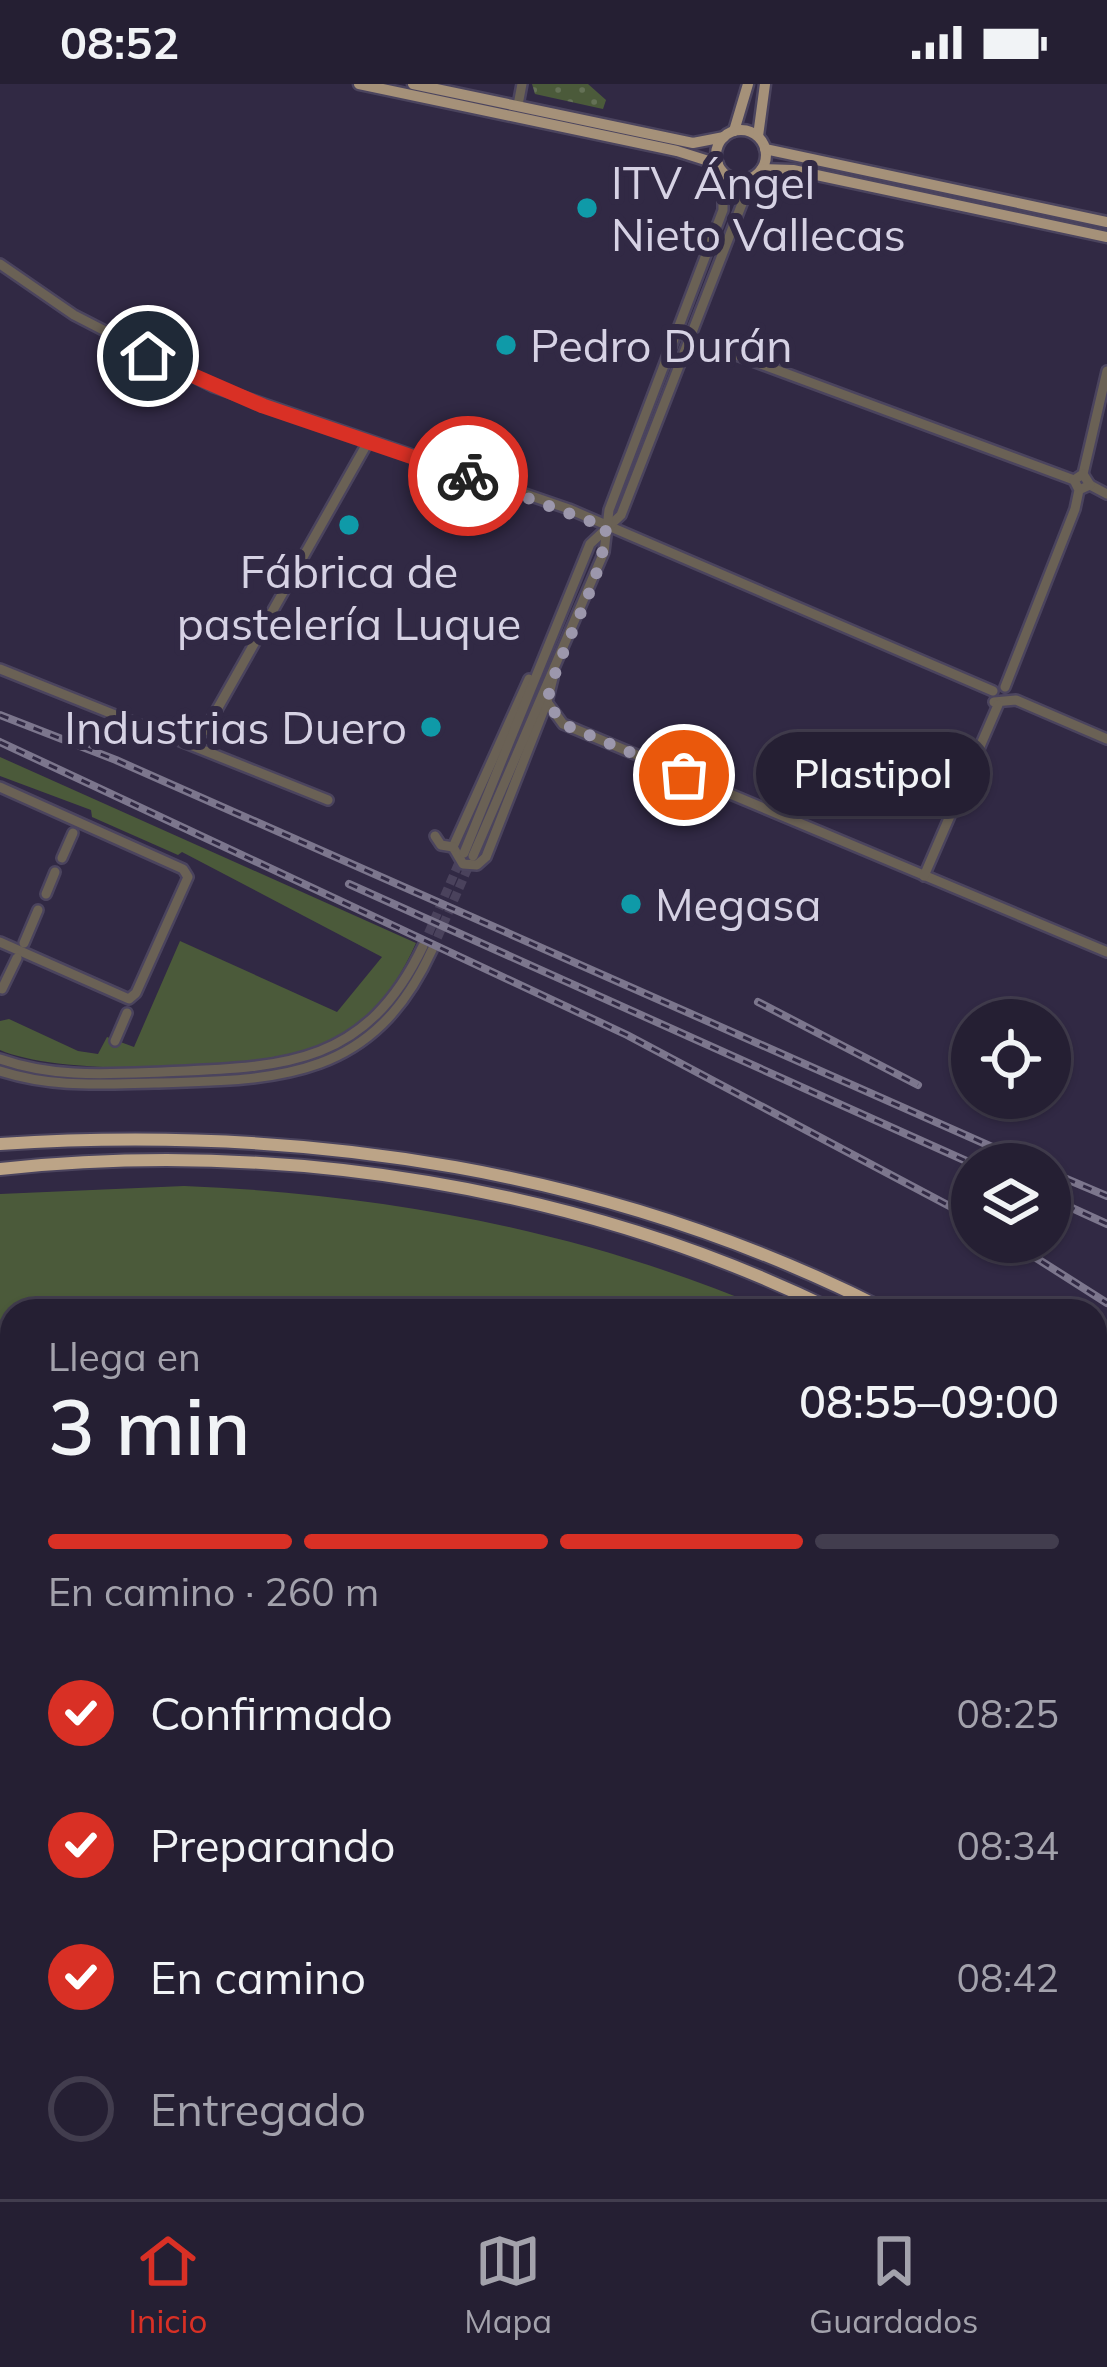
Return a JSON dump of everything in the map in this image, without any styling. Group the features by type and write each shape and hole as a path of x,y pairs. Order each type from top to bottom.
{"highway":[{"path":"0,1144 220,1139 348,1149 488,1171 690,1227 860,1299"},
{"path":"0,1168 217,1162 436,1184 553,1209 672,1245 805,1299"}],"main road":[{"path":"358,84 677,151 721,168 736,180 752,178 762,169 765,149 758,136 765,84"},
{"path":"413,84 693,142 729,134 758,136"},
{"path":"721,168 717,150 729,134 748,84"},
{"path":"765,149 1107,222"},
{"path":"762,169 794,170 1107,237"}],"street":[{"path":"518,105 522,84"},
{"path":"555,666 547,702 486,857 471,866 457,860 555,666 604,552 606,527 724,206 721,168"},
{"path":"463,852 510,711 541,659 590,544 621,515 752,178"},
{"path":"0,265 74,315 173,368 368,442 568,509 993,691 1005,687"},
{"path":"678,333 1107,494"},
{"path":"1107,371 1082,482 1051,580 1005,687 1010,699 1107,739"},
{"path":"191,744 206,729 292,583 304,550 368,442"},
{"path":"0,669 328,800"},
{"path":"993,691 998,705"},
{"path":"925,876 998,705 1010,699"},
{"path":"547,702 563,724 1107,952"},
{"path":"536,730 563,724"},
{"path":"0,787 183,869 188,877 136,993 129,999 0,942"},
{"path":"62,858 73,833"},
{"path":"435,836 441,845 463,852"},
{"path":"46,893 56,872"},
{"path":"23,944 38,910"},
{"path":"0,1059 47,1072 93,1075 292,1062 339,1044 374,1020 428,948 410,994 381,1027 343,1055 295,1074 69,1086 0,1071"},
{"path":"2,989 17,958"},
{"path":"115,1040 128,1013"},
{"path":"805,2199 868,2199"}],"green space":[{"path":"532,84 588,84 606,100 603,109 535,94"},
{"path":"0,757 416,943 373,1010 334,1039 305,1050 218,1064 117,1068 30,1059 0,1050 0,1021 9,1019 78,1051 98,1054 107,1037 134,1047 180,941 337,1012 382,957 182,852 178,855 92,817 91,810 0,776"},
{"path":"184,1186 409,1208 556,1238 741,1299 0,1299 0,1194"}],"tunnel":[{"path":"423,946 461,858"},
{"path":"432,950 471,861"}],"railway":[{"path":"0,715 116,760 983,1143"},
{"path":"0,742 627,1035 951,1207"},
{"path":"349,884 951,1154"},
{"path":"758,1002 918,1085"},
{"path":"1071,1181 1107,1196"},
{"path":"1071,1208 1107,1224"},
{"path":"1044,1263 1101,1299"}],"way so far":[{"path":"468,476 568,509 606,527 604,552 555,666 547,702 563,724 684,775"}],"place":[{"name":"ITV Ángel Nieto Vallecas","path":"587,208"},
{"name":"Pedro Durán","path":"506,345"},
{"name":"Fábrica de pastelería Luque","path":"349,525"},
{"name":"Industrias Duero","path":"431,727"},
{"name":"Plastipol","path":"684,775"},
{"name":"Megasa","path":"631,904"}],"route":[{"path":"148,356 263,406 468,476"}]}
